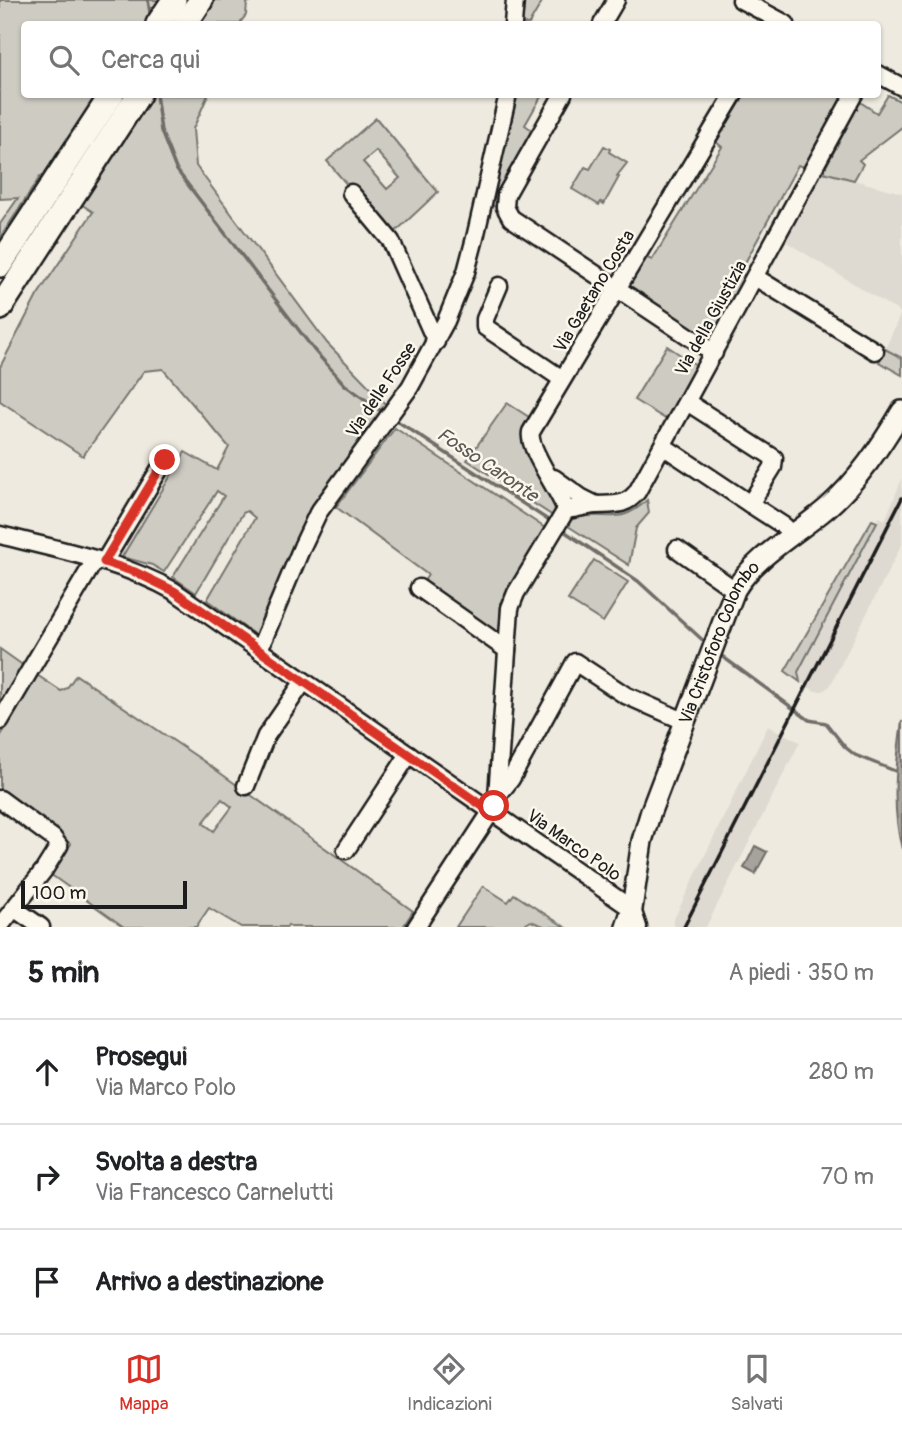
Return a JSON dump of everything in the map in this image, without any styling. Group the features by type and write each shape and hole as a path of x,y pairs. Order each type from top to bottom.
{"highway":[{"path":"160,21 174,0"},
{"path":"187,21 201,0"},
{"path":"0,265 109,98"},
{"path":"0,308 136,98"}],"main road":[{"name":"Via Cristoforo Colombo","path":"632,921 642,841 684,721 735,590 749,571 826,509 854,481 902,411"}],"street":[{"path":"513,21 515,0"},
{"path":"604,21 616,0"},
{"path":"741,0 777,21"},
{"path":"881,76 902,87"},
{"name":"Via delle Fosse","path":"259,650 318,513 410,387 452,309 485,200 507,98"},
{"path":"561,98 506,195 505,207 511,218 714,353"},
{"name":"Via Gaetano Costa","path":"559,521 562,497 533,448 529,437 533,426 618,290 732,98"},
{"name":"Via della Giustizia","path":"559,521 596,505 617,506 637,492 852,98"},
{"path":"351,193 391,241 436,342"},
{"path":"755,277 875,351"},
{"path":"499,286 485,319 485,327 562,379"},
{"path":"687,402 774,458 773,467 750,503"},
{"path":"663,446 784,526 793,535"},
{"path":"0,721 165,460"},
{"path":"547,472 564,486 596,505"},
{"path":"494,804 512,600 559,521"},
{"name":"Via Marco Polo","path":"0,535 135,572 174,591 409,754 494,804 632,921"},
{"path":"677,549 735,590"},
{"path":"419,589 507,650"},
{"path":"416,927 510,779 575,662 625,695 684,721"},
{"path":"246,786 266,736 304,681"},
{"path":"346,850 409,754"},
{"path":"0,799 53,838 59,846 0,926"},
{"path":"15,909 41,927"}],"shaded area":[{"path":"0,0 254,0 247,3 246,15 241,21 21,21 21,98 207,98 193,129 196,166 327,343 389,407 306,519 261,632 255,635 207,600 255,518 247,511 243,513 196,593 173,577 224,496 217,491 164,572 152,565 122,557 185,452 217,470 229,447 163,369 144,371 83,456 0,401 0,367 37,296 93,212 40,177 0,238 0,224 18,198 0,199"},
{"path":"522,0 543,0 531,21 520,21"},
{"path":"888,95 902,102 902,127 859,160 863,164 854,180 823,172 860,102 877,113"},
{"path":"511,98 540,98 525,125 532,130 501,186 498,195 499,210 491,204"},
{"path":"743,98 844,98 808,169 798,165 740,272 747,278 716,336 702,335 629,289 630,280 645,257 652,260 722,147 716,142"},
{"path":"376,118 438,192 391,236 354,185 348,186 327,161","holes":["376,151 400,178 387,189 363,162"]},
{"path":"604,146 627,163 617,176 619,177 604,204 601,202 599,205 572,189 585,167 590,169"},
{"path":"823,172 902,193 902,358 885,349 901,313 785,241"},
{"path":"667,346 699,367 669,421 634,400"},
{"path":"885,349 902,358 902,375 879,362"},
{"path":"507,403 529,417 522,431 524,443 553,497 553,516 467,460"},
{"path":"395,428 545,528 501,601 500,639 422,584 428,575 336,507"},
{"path":"902,479 902,544 830,686 823,691 815,691 800,682 798,672 879,517 885,520"},
{"path":"647,500 649,513 636,528 629,565 568,526 572,519 584,516 619,516"},
{"path":"872,520 877,522 798,672 800,682 785,671"},
{"path":"594,560 628,582 603,622 568,600"},
{"path":"0,649 24,666 0,708"},
{"path":"37,675 61,691 67,688 76,675 202,760 413,911 403,927 241,927 209,908 196,927 124,927 50,874 71,844 0,793 0,737","holes":["222,799 232,807 214,831 203,823"]},
{"path":"902,721 902,849 897,817 896,769"},
{"path":"768,726 800,742 706,927 676,927 672,923"},
{"path":"755,846 767,852 755,874 744,868"},
{"path":"483,886 508,902 514,894 565,927 546,927 531,921 521,927 456,927"}],"waterway":[{"name":"Fosso Caronte","path":"148,0 151,19"},
{"name":"Fosso Caronte","path":"157,98 161,131 176,169 314,350 345,385 384,413"},
{"name":"Fosso Caronte","path":"394,419 551,522"},
{"name":"Fosso Caronte","path":"561,529 638,581 708,645"},
{"name":"Fosso Caronte","path":"719,654 809,720 826,723 855,755 895,771"}],"railway":[{"path":"684,927 902,498"}],"route":[{"path":"165,460 104,562 155,580 174,591 491,812 494,806"}]}
